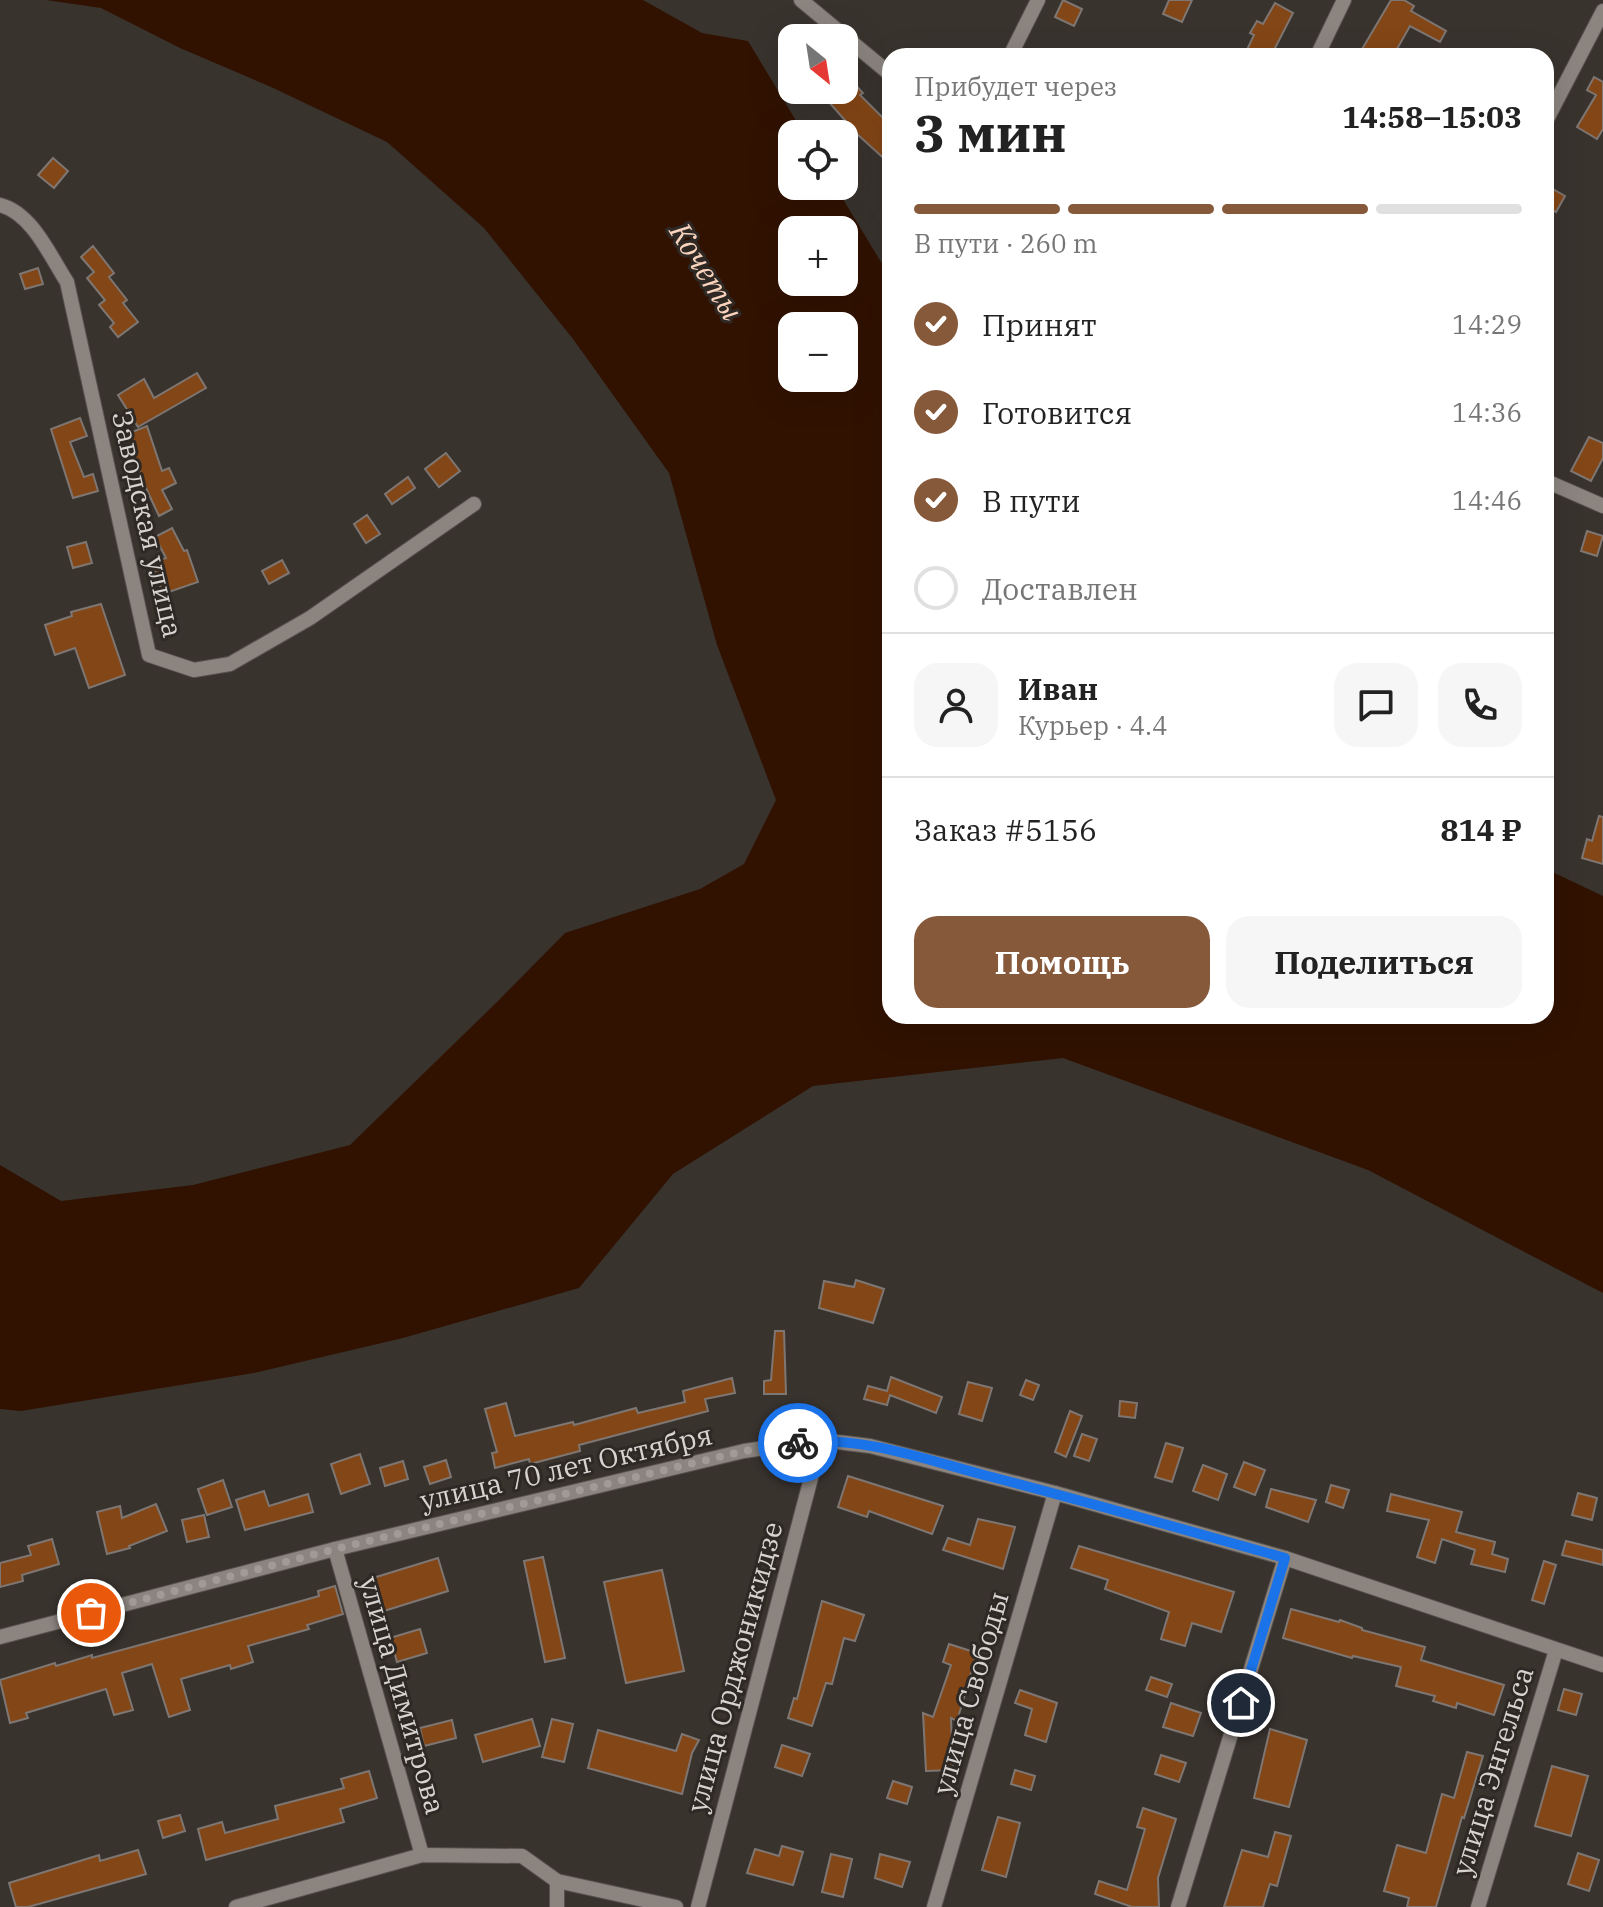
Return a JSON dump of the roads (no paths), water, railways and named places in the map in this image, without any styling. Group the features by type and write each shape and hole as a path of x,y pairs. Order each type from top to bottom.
{"street":[{"path":"801,0 882,67"},
{"path":"1014,48 1038,0"},
{"path":"1321,48 1344,0"},
{"path":"1554,106 1603,11"},
{"name":"Заводская улица","path":"0,205 12,208 37,235 67,282 149,655 194,670 230,664 310,618 474,504"},
{"path":"1554,485 1603,506"},
{"name":"улица 70 лет Октября","path":"0,1637 335,1549 744,1451 821,1440 870,1446 1055,1493 1285,1558 1603,1665"},
{"name":"улица Орджоникидзе","path":"698,1907 821,1440"},
{"name":"улица Свободы","path":"934,1907 1055,1493"},
{"name":"улица Димитрова","path":"335,1549 422,1855"},
{"path":"1178,1907 1285,1558"},
{"name":"улица Энгельса","path":"1478,1907 1556,1650"},
{"path":"236,1907 422,1855 522,1856 557,1881 676,1907"},
{"path":"557,1881 557,1907"}],"water":[{"name":"Кочеты","path":"46,0 643,0 702,33 748,41 778,91 778,104 786,104 796,120 778,120 778,200 843,200 853,216 778,216 778,296 858,296 858,224 882,264 882,1024 1554,1024 1554,873 1603,896 1603,1293 1368,1170 1063,1058 813,1086 673,1174 579,1288 403,1338 254,1373 21,1411 0,1409 0,1165 61,1201 193,1185 350,1145 565,933 700,889 744,864 776,800 717,645 669,473 573,339 484,228 387,142 180,48 101,8"}]}
